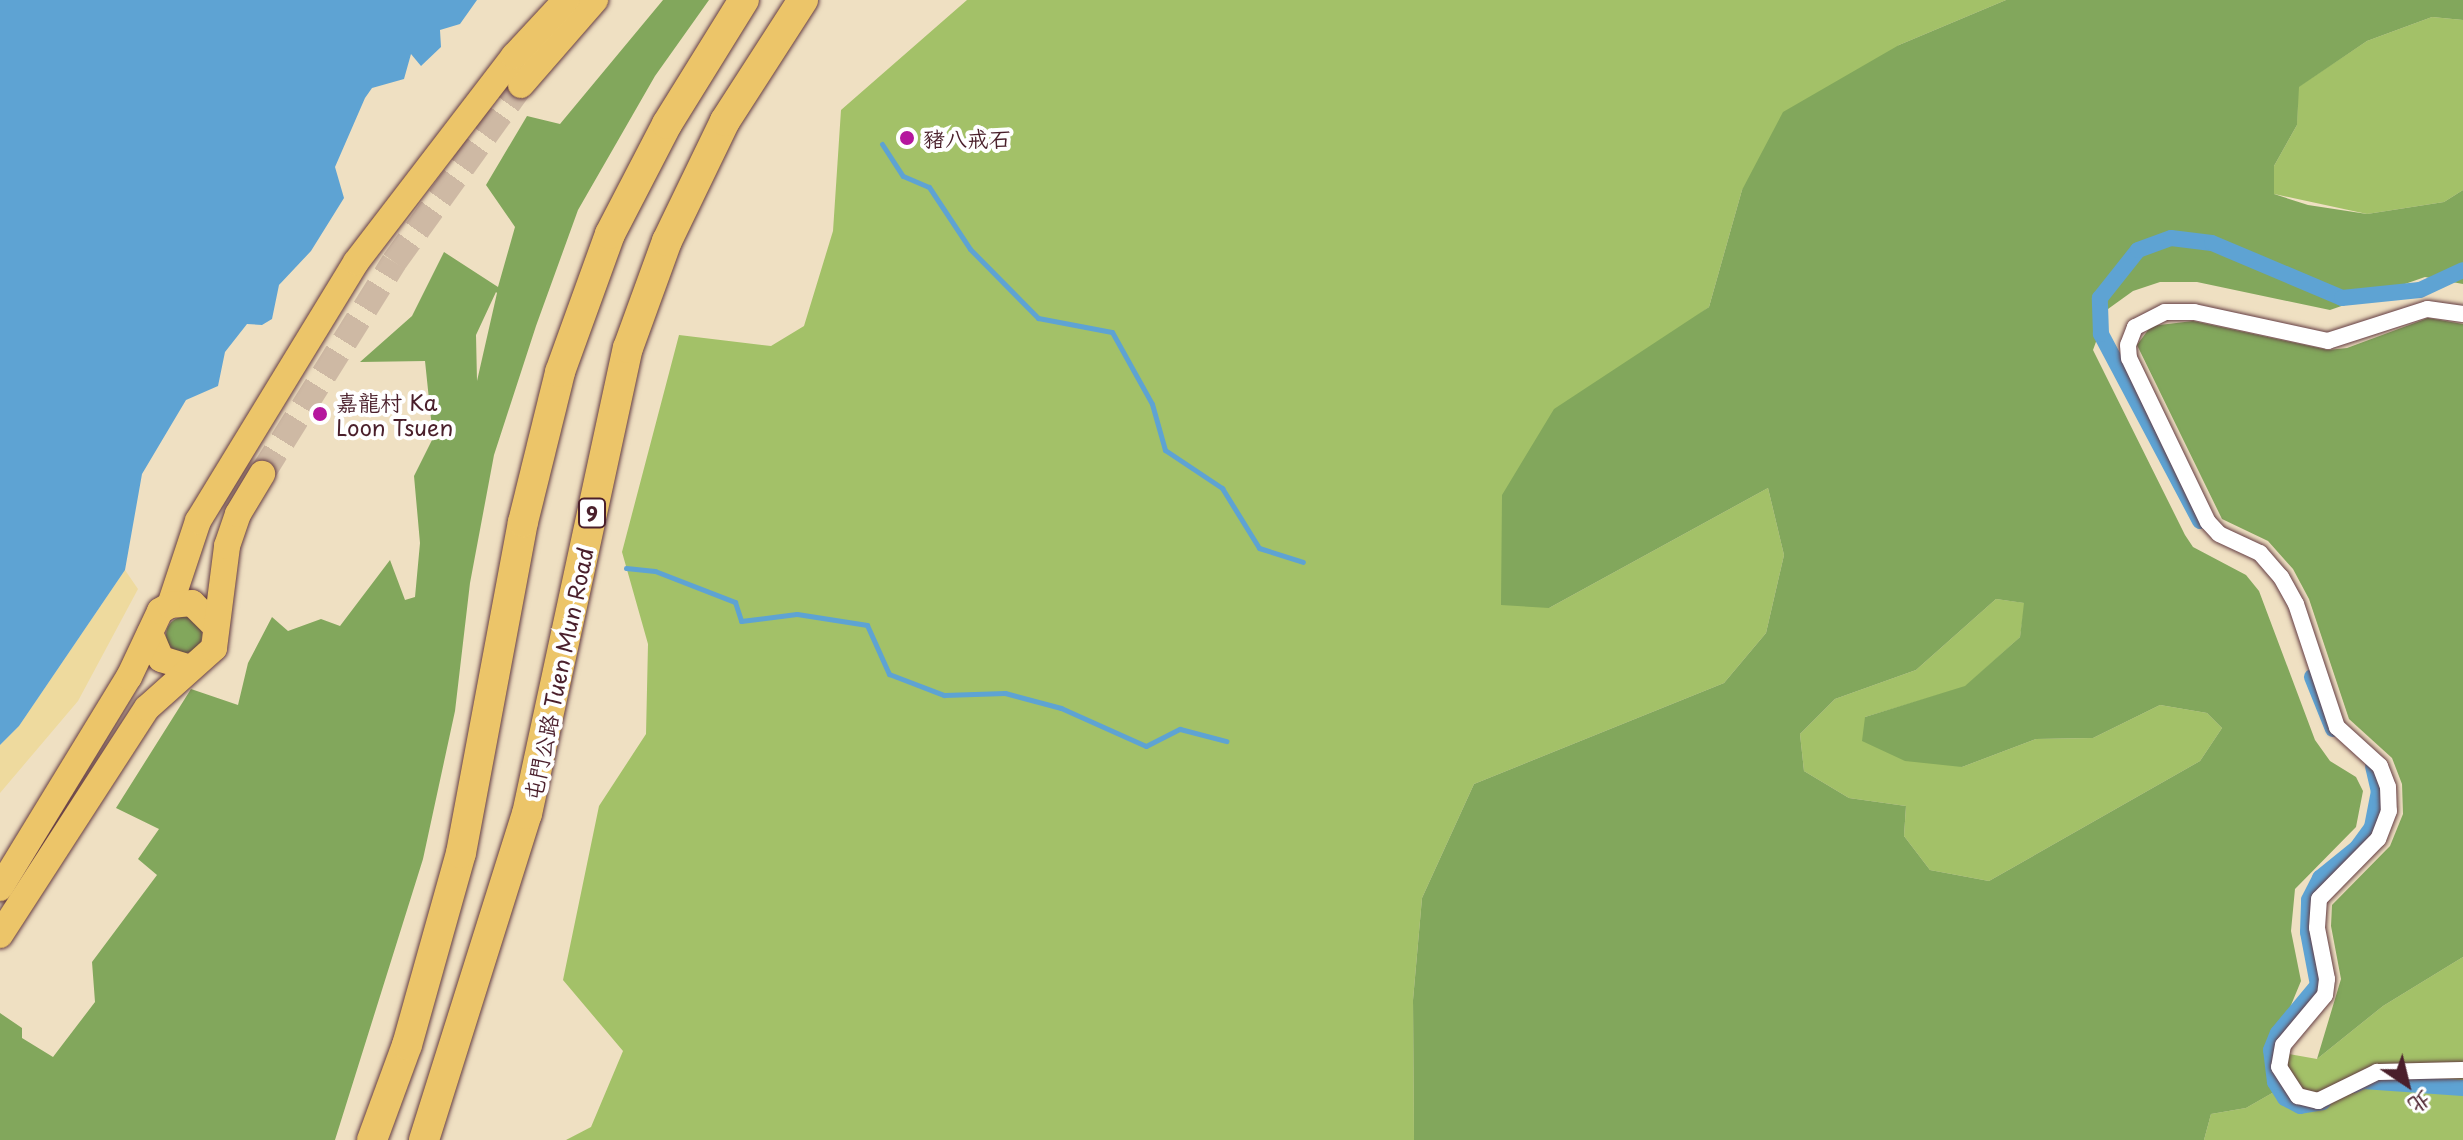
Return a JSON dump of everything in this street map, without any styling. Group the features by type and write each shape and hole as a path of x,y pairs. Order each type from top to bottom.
{"highway":[{"path":"372,1140 407,1045 461,853 523,522 560,372 610,234 667,124 744,0"},
{"name":"屯門公路 Tuen Mun Road","path":"424,1140 527,814 628,348 667,241 725,121 803,0"}],"main road":[{"path":"170,605 198,521 356,262 514,56 566,0"},
{"path":"521,85 595,0"},
{"path":"0,935 147,708 188,667 214,648 227,546 238,514 262,474"},
{"path":"0,888 160,611 170,605 203,608 215,626"},
{"path":"150,633 161,659 188,667"}],"street":[{"path":"2463,314 2427,309 2328,341 2194,312 2165,312 2135,327 2128,345 2129,358 2208,522 2219,534 2260,553 2281,577 2296,604 2337,727 2380,766 2388,787 2389,811 2378,839 2319,899 2317,928 2327,979 2325,995 2283,1045 2279,1067 2298,1096 2318,1101 2377,1072 2463,1070"}],"green space":[{"path":"663,0 709,0 655,76 578,210 536,326 494,455 470,583 455,711 423,859 335,1140 0,1140 0,1013 22,1028 22,1038 53,1057 95,1002 92,962 157,875 138,859 159,829 116,808 191,689 238,705 248,663 272,617 288,631 321,619 340,626 390,560 405,600 415,597 420,543 414,476 433,438 425,361 360,362 412,316 444,252 498,287 515,227 486,185 527,116 560,124","holes":["497,293 477,381 476,335"]},
{"path":"967,0 2006,0 1899,45 1742,190 1709,307 1660,343 1549,608 1768,488 1784,555 1766,633 1724,683 1474,784 1422,898 1413,1000 1414,1140 566,1140 591,1127 623,1051 563,980 599,806 646,734 648,644 622,552 679,335 771,346 804,326 833,231 841,110"},
{"path":"2006,0 2463,0 2463,20 2432,17 2367,41 2299,87 2297,125 2274,166 2274,194 2308,205 2367,214 2444,202 2463,190 2463,284 2425,277 2330,310 2197,282 2160,282 2133,291 2108,309 2093,350 2185,535 2193,547 2246,575 2259,591 2315,740 2330,761 2356,777 2363,791 2356,827 2295,889 2291,931 2301,981 2272,1051 2274,1092 2246,1108 2211,1114 2204,1140 1414,1140 1413,1000 1422,898 1474,784 1724,683 1766,633 1784,555 1768,488 1549,608 1501,605 1502,495 1554,409 1709,307 1742,190 1783,112 1899,45","holes":["1996,599 2024,603 2020,637 1965,686 1865,717 1862,741 1905,761 1962,767 2036,739 2093,738 2160,705 2207,713 2222,728 2200,761 1989,881 1930,870 1904,836 1906,806 1849,798 1804,771 1800,734 1835,699 1916,670"]},
{"path":"2432,17 2463,20 2463,190 2444,202 2367,214 2274,194 2274,166 2297,125 2298,87 2367,41"},
{"path":"2428,318 2463,324 2463,957 2383,1006 2317,1059 2341,979 2331,926 2332,905 2390,846 2403,814 2402,784 2392,758 2349,719 2309,599 2293,569 2268,541 2222,519 2137,345 2151,326 2193,321 2328,350 2347,348"},
{"path":"1996,599 2025,603 2020,637 1965,687 1865,717 1962,767 2036,739 2093,738 2160,705 2207,713 2222,728 2200,761 1989,881 1930,870 1904,836 1906,806 1849,798 1804,771 1800,734 1835,699 1916,670"},
{"path":"184,617 197,622 202,635 197,648 184,653 171,648 166,635 171,622"},
{"path":"2463,957 2463,1140 2204,1140 2211,1114 2246,1108 2274,1092 2272,1051 2317,1059 2383,1006"}],"sand":[{"path":"125,570 138,589 78,701 0,793 0,745 19,726"}],"water":[{"path":"0,0 477,0 460,24 440,30 441,47 421,66 411,54 404,79 372,88 365,98 335,167 344,198 311,251 279,285 272,319 262,325 247,324 225,352 218,386 186,400 142,474 125,570 19,726 0,745"}],"waterway":[{"path":"882,144 903,176 929,187 970,249 1038,318 1112,332 1152,404 1165,450 1222,488 1259,548 1303,562"},
{"path":"2200,521 2101,334 2100,298 2138,250 2171,238 2212,243 2342,298 2420,290 2463,270"},
{"path":"626,568 655,571 735,602 741,621 797,614 867,625 889,674 944,695 1005,693 1061,708 1146,746 1180,729 1226,741"},
{"path":"2312,677 2333,729"},
{"path":"2323,1102 2300,1106 2285,1098 2275,1082 2271,1050 2278,1033 2318,985 2308,932 2309,900 2320,878 2357,848 2372,827 2379,792 2373,767"},
{"path":"2354,1085 2363,1081 2463,1088"}],"tunnel":[{"path":"262,474 394,262 521,85"}],"place":[{"name":"豬八戒石","path":"907,138"},
{"name":"嘉龍村 Ka Loon Tsuen","path":"320,414"}]}
